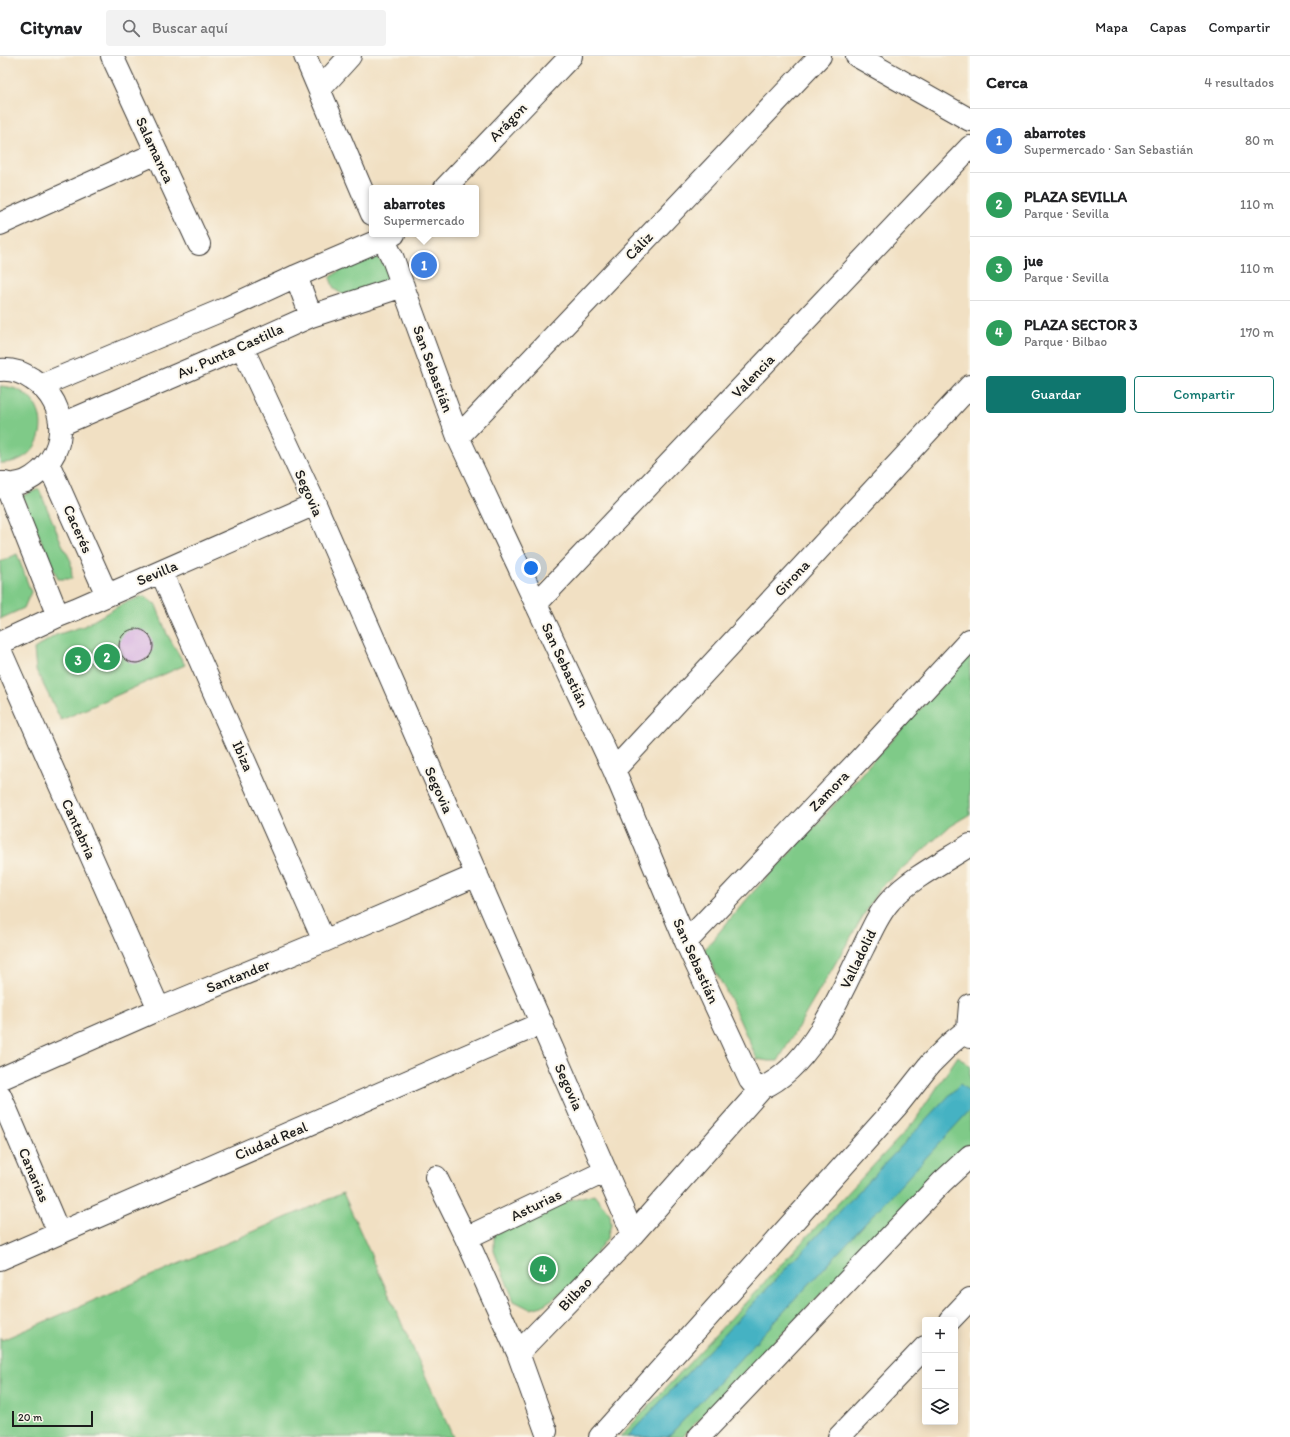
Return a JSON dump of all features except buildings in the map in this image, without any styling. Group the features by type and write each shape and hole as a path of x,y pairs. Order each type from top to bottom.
{"street":[{"name":"Salamanca","path":"112,56 199,244"},
{"path":"305,56 369,207"},
{"path":"320,89 350,56"},
{"name":"Arágon","path":"448,185 571,56"},
{"name":"Cáliz","path":"458,436 820,56"},
{"path":"857,56 970,120"},
{"name":"Valencia","path":"536,604 970,148"},
{"path":"0,223 157,153"},
{"path":"42,385 227,308 385,237"},
{"name":"San Sebastián","path":"387,237 393,258 458,436 614,770 686,942 750,1080 757,1087 762,1088"},
{"path":"296,276 311,316"},
{"name":"Av. Punta Castilla","path":"60,425 311,316 403,286"},
{"name":"Segovia","path":"242,347 315,504 633,1234"},
{"path":"1,368 24,373 42,385 52,397 59,412 60,425 59,441 55,452 40,472 25,481 8,485 2,483"},
{"name":"Girona","path":"614,770 970,386"},
{"name":"Cacerés","path":"48,463 107,595"},
{"path":"2,483 58,616"},
{"name":"Sevilla","path":"0,643 58,616 162,572 315,504"},
{"name":"Ibiza","path":"162,572 324,941"},
{"name":"Zamora","path":"686,942 860,759 970,640"},
{"name":"Cantabria","path":"0,650 158,1009"},
{"name":"Valladolid","path":"633,1234 762,1088 791,1069 830,1015 880,915 891,900 914,880 970,845"},
{"name":"Santander","path":"0,1079 158,1009 324,941 477,875"},
{"path":"600,1437 896,1107 930,1064 951,1043 969,1033 970,1005"},
{"name":"Ciudad Real","path":"0,1259 542,1023"},
{"name":"Canarias","path":"0,1095 59,1233"},
{"path":"699,1437 942,1182 970,1156"},
{"name":"Asturias","path":"466,1238 606,1171"},
{"path":"436,1177 466,1238 518,1353 524,1374 546,1431"},
{"name":"Bilbao","path":"518,1353 633,1234"},
{"path":"953,1317 970,1300"},
{"path":"839,1437 922,1350"}],"green space":[{"path":"377,257 389,269 386,284 345,296 334,289 330,278 348,263"},
{"path":"0,386 18,390 31,399 38,412 41,426 38,440 31,452 18,460 0,463"},
{"path":"39,489 62,544 71,561 72,579 58,579 22,496"},
{"path":"17,554 31,592 24,608 0,619 0,562"},
{"path":"144,596 156,605 167,634 185,665 61,720 36,670 34,649 56,635 84,626 124,603"},
{"path":"970,655 970,814 950,826 879,889 778,1061 757,1059 729,997 704,950 753,892 810,832"},
{"path":"958,1056 970,1066 970,1143 963,1148 682,1437 620,1437 914,1122"},
{"path":"343,1193 453,1437 0,1437 0,1337 2,1340"},
{"path":"594,1194 610,1214 611,1225 607,1238 572,1286 542,1306 530,1309 514,1301 494,1251 494,1234 570,1200"}],"water":[{"path":"960,1084 970,1092 970,1110 668,1437 627,1437"}],"place":[{"name":"abarrotes","path":"424,265"},
{"name":"PLAZA SEVILLA","path":"107,657"},
{"name":"jue","path":"78,660"},
{"name":"PLAZA SECTOR 3","path":"543,1269"}]}
